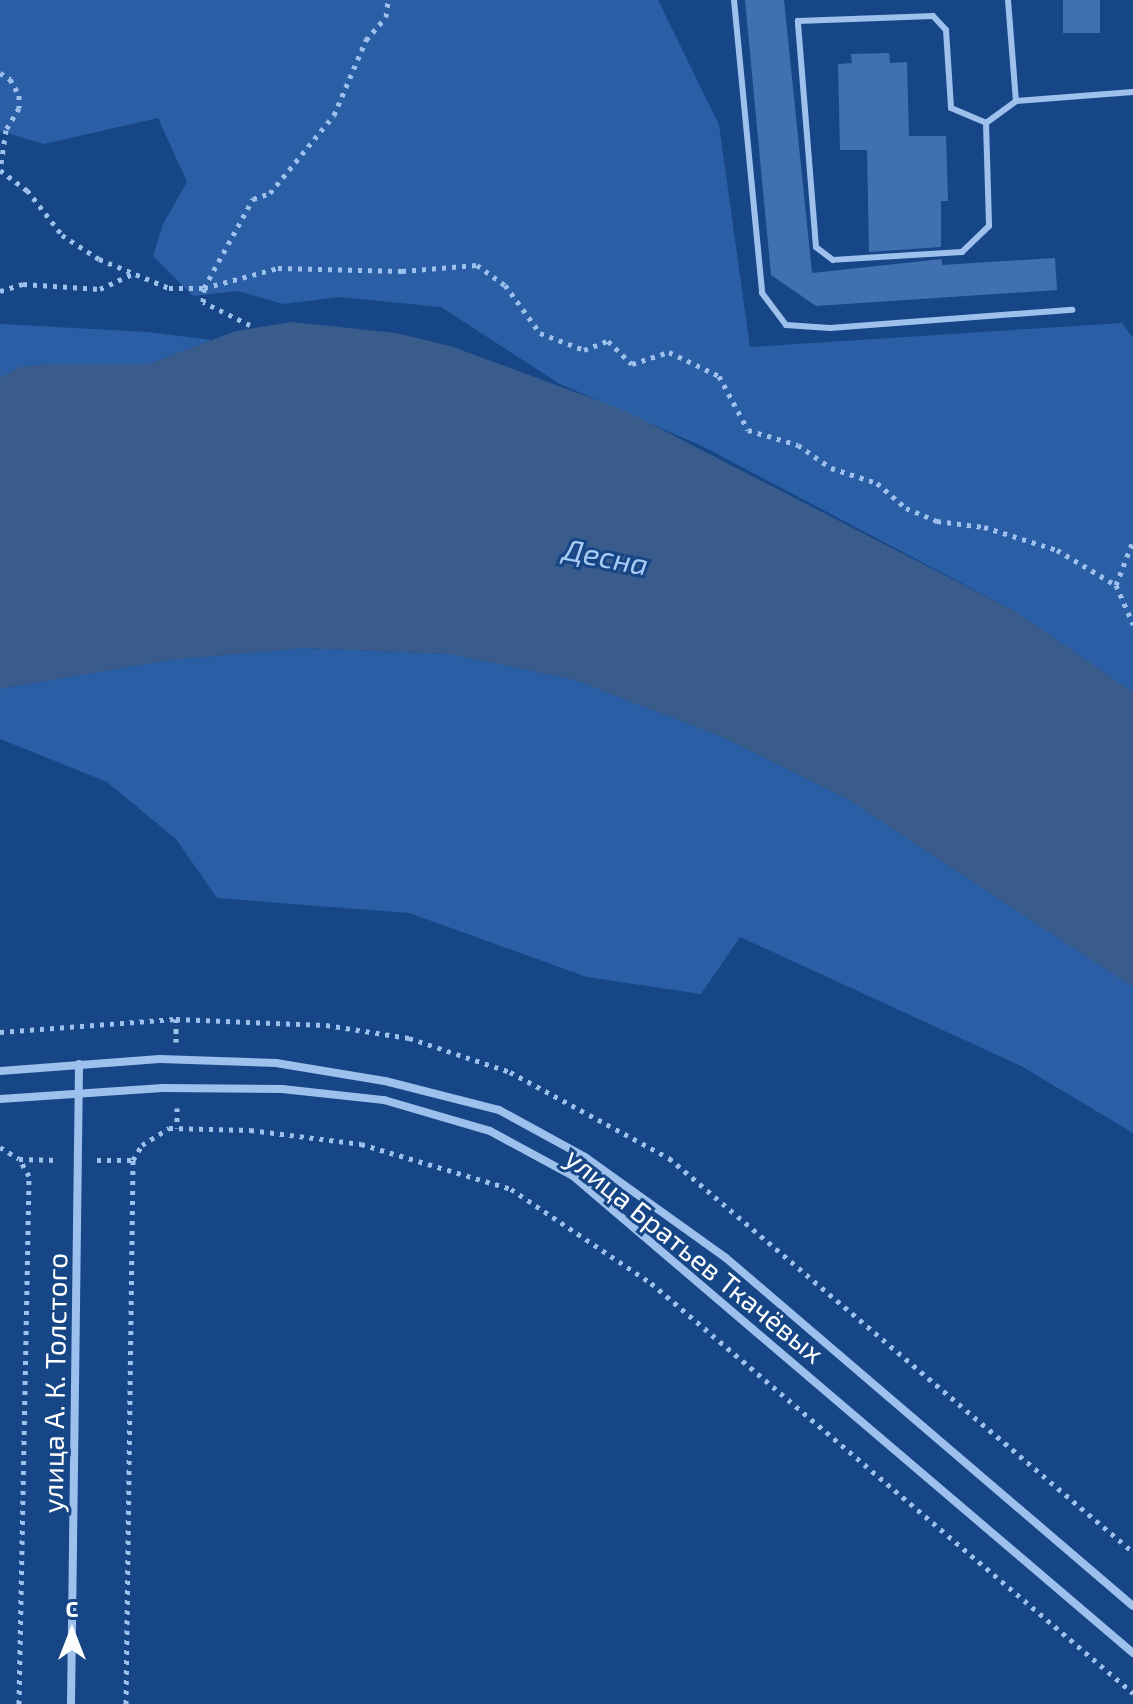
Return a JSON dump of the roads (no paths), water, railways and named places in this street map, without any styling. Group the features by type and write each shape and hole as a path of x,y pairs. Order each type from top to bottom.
{"street":[{"name":"улица Братьев Ткачёвых","path":"0,1071 79,1064 276,1063 385,1081 499,1110 585,1157 726,1258 1133,1606"},
{"name":"улица А. К. Толстого","path":"71,1704 79,1064"},
{"name":"улица Братьев Ткачёвых","path":"0,1099 80,1092 282,1089 384,1100 490,1131 573,1176 1133,1653"}],"lane":[{"path":"734,0 762,293 786,325 830,328 1072,310"},
{"path":"1008,0 1016,101"},
{"path":"933,16 946,30 951,108 986,123 989,226 962,252 833,260 816,247 798,21 933,16"},
{"path":"986,123 1016,101 1133,92"}],"water":[{"name":"Десна","path":"291,322 396,333 453,347 626,411 1014,611 1133,692 1133,987 847,799 722,737 575,680 450,654 303,648 169,660 0,689 0,378 20,367 47,364 149,364 236,331"}]}
